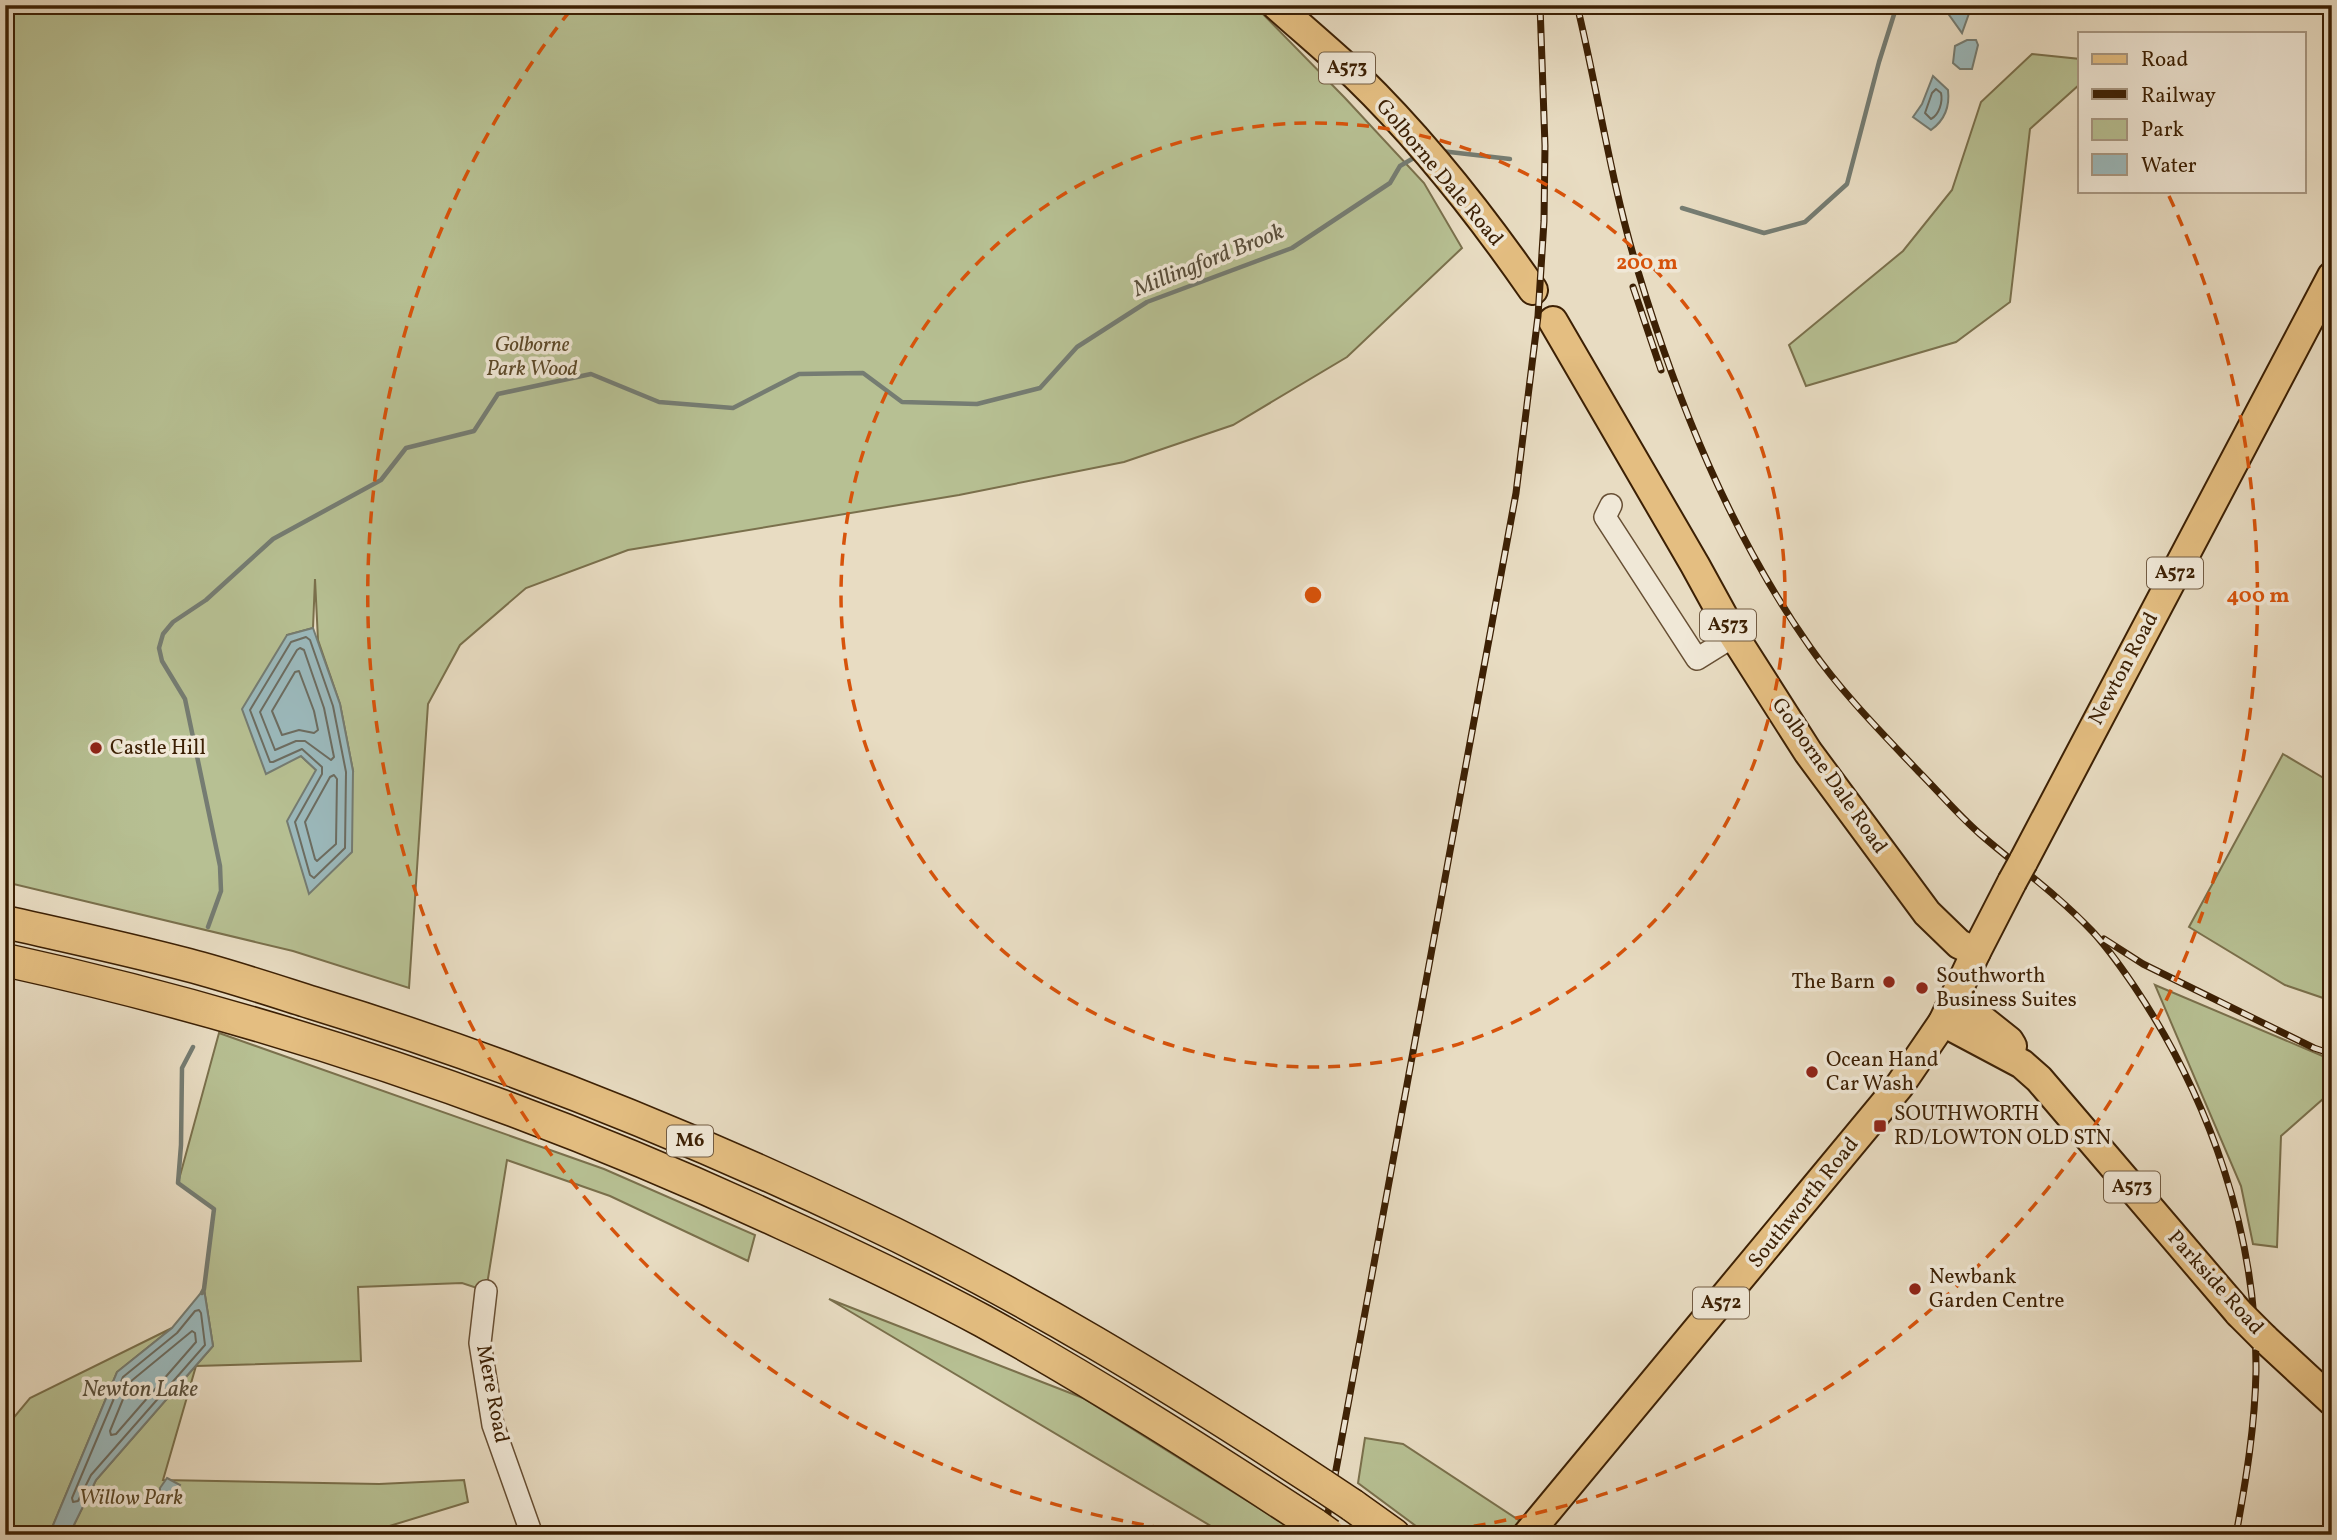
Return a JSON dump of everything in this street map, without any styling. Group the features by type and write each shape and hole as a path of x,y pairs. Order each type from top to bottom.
{"highway":[{"name":"M6","path":"5,922 192,966 380,1023 585,1097 725,1155 862,1218 998,1289 1127,1361 1205,1408 1394,1535"},
{"name":"M6","path":"5,960 187,1004 369,1058 567,1129 711,1190 853,1255 981,1320 1197,1447 1322,1530"}],"main road":[{"name":"Golborne Dale Road","path":"1276,5 1356,77 1412,136 1497,238 1534,290"},
{"name":"Newton Road","path":"1980,944 2332,276"},
{"name":"Golborne Dale Road","path":"1553,321 1734,636 1808,752 1927,913 1980,944"},
{"name":"Southworth Road","path":"1527,1535 1900,1085 1949,1010 1980,944"},
{"name":"Parkside Road","path":"1949,1010 2039,1079 2239,1313 2332,1401"}],"street":[{"path":"1611,505 1605,517 1697,659 1734,636"},
{"name":"Mere Road","path":"486,1291 480,1343 493,1425 532,1535"}],"green space":[{"name":"Golborne Park Wood","path":"5,5 1254,5 1424,183 1462,248 1347,357 1233,425 1124,462 959,495 628,550 526,588 460,645 428,704 409,988 293,951 5,882","holes":["315,579 318,640 340,704 353,771 316,770 301,756 287,635 313,628"]},
{"path":"2032,54 2078,59 2078,86 2030,129 2010,302 1956,342 1806,386 1789,345 1903,251 1952,190 1981,102"},
{"path":"2283,754 2332,783 2332,1001 2285,985 2189,927"},
{"path":"2155,985 2332,1060 2332,1091 2281,1136 2277,1247 2253,1244 2241,1186"},
{"path":"219,1033 604,1169 755,1235 748,1261 610,1196 507,1160 486,1291 462,1283 358,1287 361,1361 196,1366 163,1480 379,1484 464,1480 468,1502 360,1535 69,1535 96,1480 213,1346 204,1289 214,1209 178,1183"},
{"path":"829,1299 1083,1398 1302,1535 1226,1535"},
{"name":"Willow Park","path":"172,1328 117,1372 49,1535 5,1535 5,1428 30,1398"},
{"path":"1365,1438 1403,1444 1520,1521 1507,1535 1428,1535 1358,1483"}],"water":[{"path":"1942,5 1972,5 1962,33"},
{"path":"1967,40 1976,40 1978,45 1972,69 1960,69 1953,63 1955,46"},
{"path":"1933,76 1948,90 1948,96 1943,117 1931,130 1913,117 1922,104"},
{"path":"313,628 340,704 353,771 352,852 309,894 287,821 316,770 301,756 266,774 242,709 287,635"},
{"name":"Newton Lake","path":"204,1289 213,1346 96,1480 69,1535 49,1535 117,1372 172,1328"},
{"path":"167,1478 180,1485 171,1498 160,1494 160,1488"}],"waterway":[{"name":"Millingford Brook","path":"1682,208 1764,233 1805,222 1847,184 1897,5"},
{"name":"Millingford Brook","path":"1441,151 1510,159"},
{"name":"Millingford Brook","path":"208,927 221,891 220,866 185,699 162,661 159,648 163,634 173,622 206,600 273,539 381,480 406,448 474,431 498,394 591,374 659,402 733,408 799,374 863,373 902,402 977,404 1040,388 1077,347 1147,302 1292,248 1390,183 1400,166 1417,156"},
{"path":"193,1047 182,1068 178,1183 214,1209 202,1293"}],"railway":[{"path":"1324,1535 1516,493 1538,316 1544,221 1545,146 1540,5"},
{"path":"1577,5 1620,203 1653,318 1708,465 1755,558 1810,647 1862,712 1964,819 2065,905 2103,944 2161,1029 2206,1121 2238,1219 2254,1320 2254,1412 2236,1535"},
{"path":"1633,287 1661,370"},
{"path":"2104,939 2143,964 2314,1048 2332,1054"}],"place":[{"name":"Castle Hill","path":"96,748"},
{"name":"The Barn","path":"1889,982"},
{"name":"Southworth Business Suites","path":"1922,988"},
{"name":"Ocean Hand Car Wash","path":"1812,1072"},
{"name":"SOUTHWORTH RD/LOWTON OLD STN","path":"1880,1126"},
{"name":"Newbank Garden Centre","path":"1915,1289"}]}
